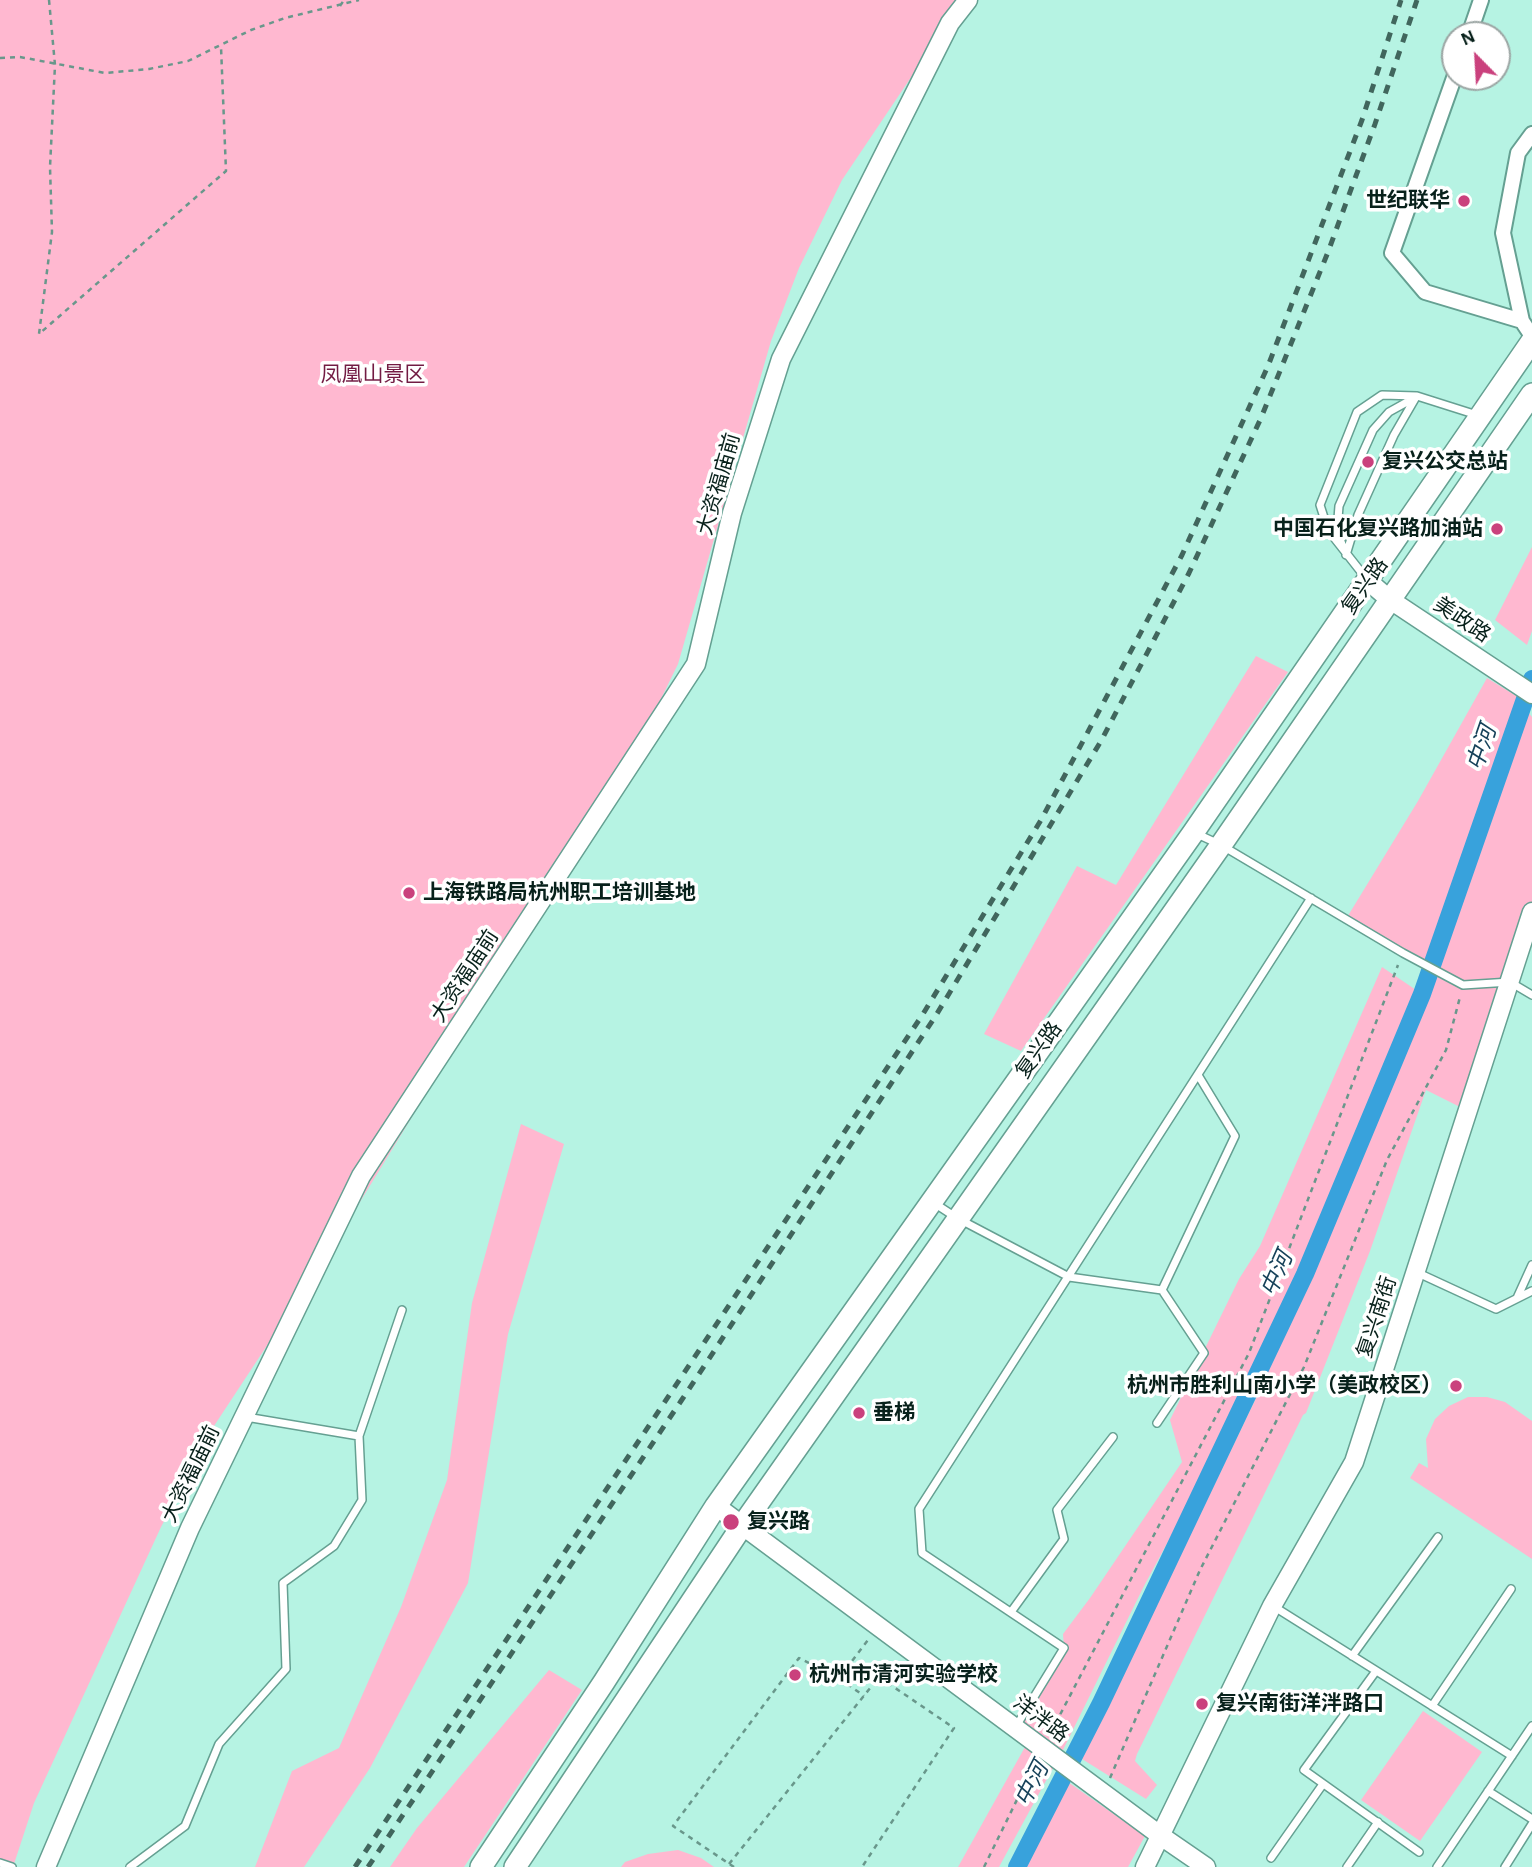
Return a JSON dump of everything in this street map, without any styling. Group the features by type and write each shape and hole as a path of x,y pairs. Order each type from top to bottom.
{"main road":[{"name":"复兴路","path":"481,1867 604,1682 716,1506 1193,833 1532,341"},
{"name":"复兴路","path":"514,1867 742,1526 1221,845 1532,394"}],"street":[{"name":"大资福庙前","path":"47,1867 190,1528 361,1176 696,664 732,513 781,359 950,23 968,0"},
{"path":"1474,21 1481,0"},
{"path":"1449,91 1392,253 1424,292 1522,321"},
{"path":"1532,134 1518,153 1503,233 1522,321 1532,336"},
{"name":"美政路","path":"1368,581 1389,599 1525,690"},
{"name":"复兴南街","path":"1145,1867 1272,1605 1354,1462 1532,912"},
{"name":"洋泮路","path":"716,1506 1077,1775 1206,1867"}],"lane":[{"path":"1368,581 1328,530 1320,505 1357,412 1382,395 1417,396 1481,416"},
{"path":"1346,555 1337,531 1339,506 1373,430 1389,412 1417,396"},
{"path":"1346,555 1358,515 1394,435 1417,396"},
{"path":"1193,833 1221,845 1403,953 1463,985 1510,982 1532,995"},
{"path":"1015,1728 1064,1648 922,1553 919,1509 1311,898"},
{"path":"1162,1290 1235,1136 1198,1075"},
{"path":"932,1201 957,1218 1069,1276 1162,1290 1204,1353 1157,1423"},
{"path":"1516,1299 1532,1265"},
{"path":"1416,1272 1496,1309 1532,1291"},
{"path":"130,1867 185,1826 219,1744 286,1669 283,1583 334,1546 362,1500 359,1436 402,1310"},
{"path":"244,1417 359,1436"},
{"path":"1011,1612 1065,1539 1057,1510 1113,1437"},
{"path":"1352,1656 1438,1537"},
{"path":"1432,1706 1511,1589"},
{"path":"1272,1605 1511,1756"},
{"path":"1376,1671 1304,1770 1419,1852"},
{"path":"1437,1867 1532,1726"},
{"path":"1271,1858 1323,1784"},
{"path":"1488,1791 1532,1822 1505,1867"},
{"path":"1347,1867 1378,1822"},
{"path":"0,1863 12,1867"}],"path":[{"path":"49,0 55,65 50,167 52,232 39,334 226,171 221,47"},
{"path":"340,6 344,0"},
{"path":"0,58 20,57 105,73 149,69 188,61 251,30 285,18 359,0"},
{"path":"984,1867 1042,1749 1249,1353 1403,953"},
{"path":"1104,1794 1200,1570 1304,1367 1387,1160 1446,1050 1463,985"},
{"path":"839,1678 878,1627"},
{"path":"734,1867 673,1826 799,1658 839,1678 864,1696"},
{"path":"729,1864 879,1677 954,1728 862,1867"}],"green space":[{"name":"凤凰山景区","path":"0,0 963,0 842,180 799,268 771,341 678,664 635,752 341,1233 214,1426 161,1527 34,1803 13,1867 0,1867"},
{"path":"1532,547 1532,631 1527,645 1495,620"},
{"path":"1256,656 1288,672 1021,1051 984,1034 1077,866 1116,885"},
{"path":"1487,678 1518,697 1424,964 1346,919 1418,801"},
{"path":"1528,712 1532,717 1532,903 1462,1108 1426,1090 1370,1251 1306,1413 1137,1754 1135,1761 1157,1785 1146,1799 1082,1759 1256,1398 1341,1207 1434,983"},
{"path":"1382,967 1422,994 1349,1168 1253,1384 1144,1586 1058,1760 1015,1728 1064,1648 1063,1634 1182,1462 1170,1420 1239,1279 1260,1246"},
{"path":"521,1124 564,1144 508,1334 468,1583 370,1768 304,1867 255,1867 292,1771 339,1748 401,1607 447,1480 472,1303"},
{"path":"1468,1397 1487,1397 1505,1402 1532,1421 1532,1559 1410,1478 1419,1463 1428,1468 1426,1439 1435,1419 1449,1406"},
{"path":"549,1670 582,1690 464,1867 390,1867 417,1828"},
{"path":"1423,1711 1482,1752 1420,1841 1361,1800"},
{"path":"1025,1747 1054,1766 999,1867 958,1867"},
{"path":"1068,1782 1145,1836 1128,1867 1027,1867"},
{"path":"678,1850 701,1858 714,1867 621,1867 625,1862 648,1854"}],"waterway":[{"name":"中河","path":"1017,1867 1101,1703 1305,1274 1422,994 1532,679"}],"railway":[{"path":"355,1867 923,1014 1041,820 1182,555 1268,366 1362,120 1401,0"},
{"path":"368,1867 935,1017 1101,741 1189,573 1261,418 1328,252 1417,0"}],"place":[{"name":"世纪联华","path":"1464,201"},
{"name":"复兴公交总站","path":"1368,462"},
{"name":"中国石化复兴路加油站","path":"1497,529"},
{"name":"上海铁路局杭州职工培训基地","path":"409,893"},
{"name":"杭州市胜利山南小学（美政校区）","path":"1456,1386"},
{"name":"垂梯","path":"859,1413"},
{"name":"复兴路","path":"731,1522"},
{"name":"杭州市清河实验学校","path":"795,1675"},
{"name":"复兴南街洋泮路口","path":"1202,1704"}]}
